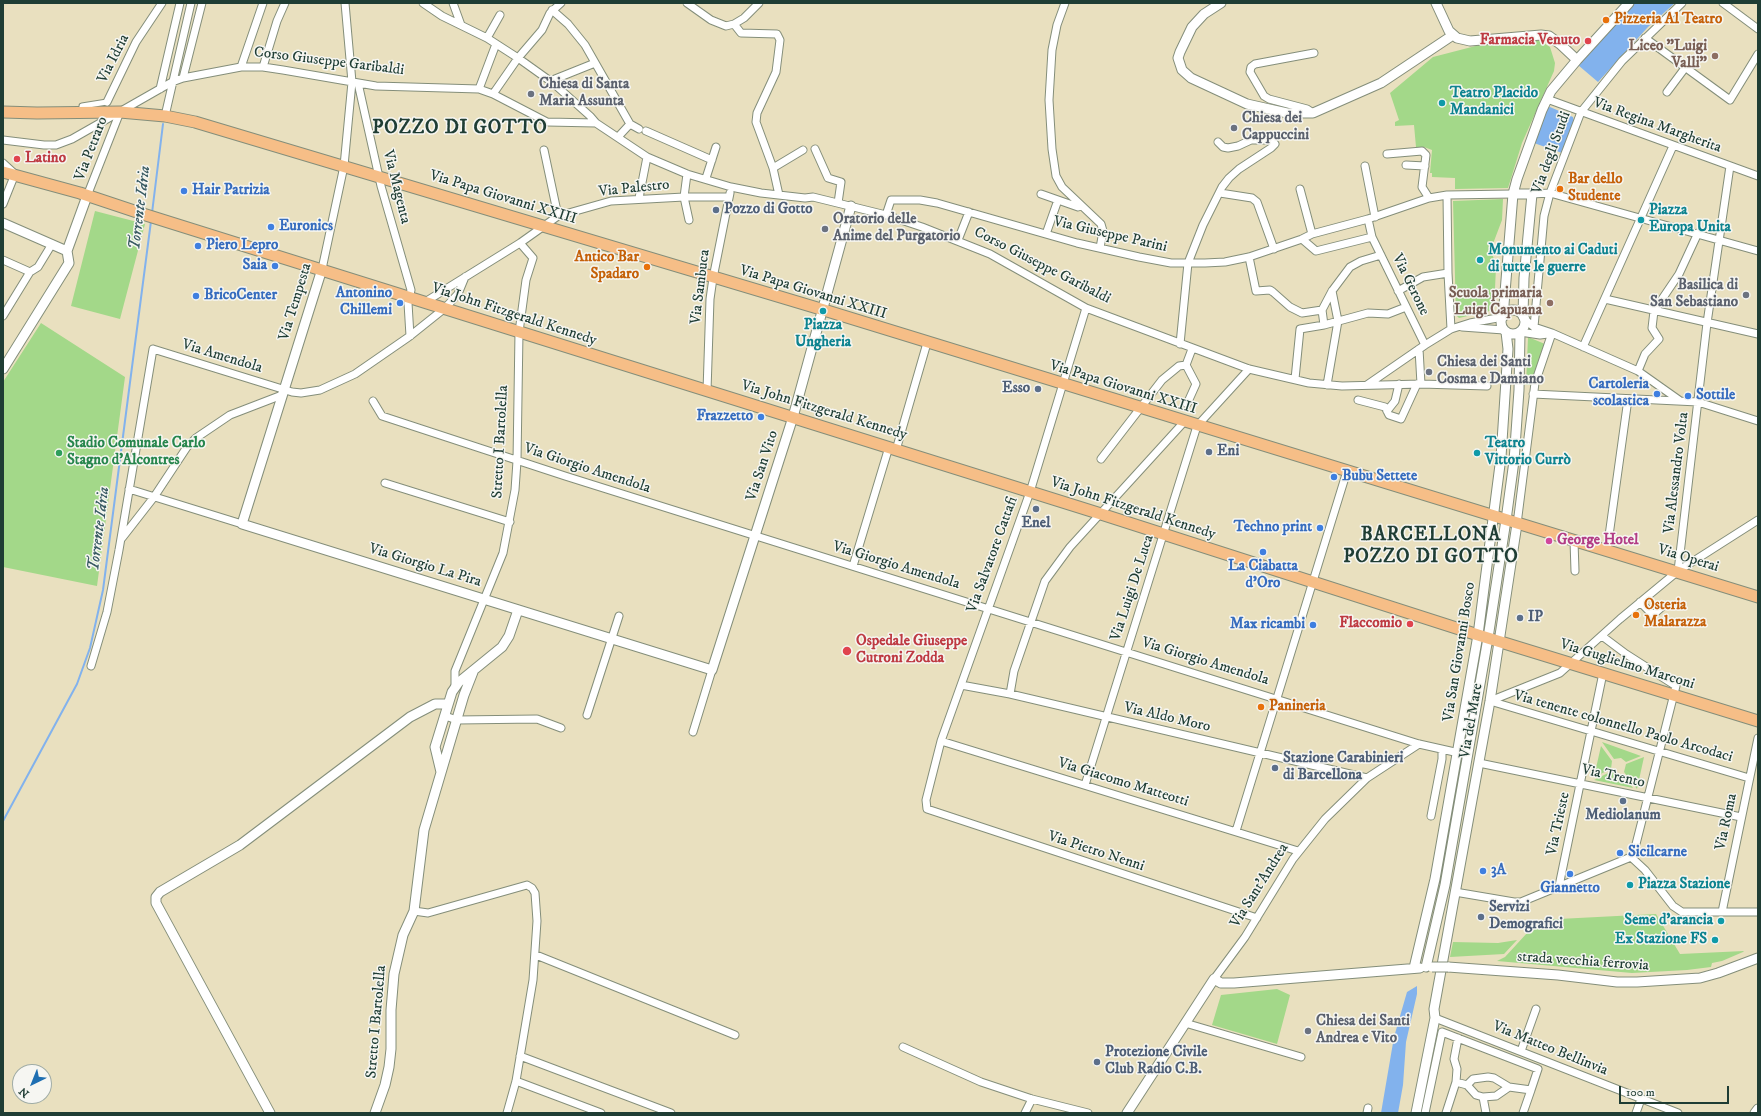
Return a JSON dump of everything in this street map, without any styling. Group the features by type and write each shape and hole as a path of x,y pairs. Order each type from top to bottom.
{"main road":[{"path":"3,112 38,114 82,111 120,112"},
{"name":"Via Papa Giovanni XXIII","path":"120,112 165,116 195,122 824,310 1062,385 1506,520"},
{"path":"3,172 15,174 87,196"},
{"name":"Via John Fitzgerald Kennedy","path":"87,196 893,448 1483,636"},
{"name":"Via Operai","path":"1506,520 1678,571 1758,597"},
{"name":"Via Guglielmo Marconi","path":"1483,636 1758,721"}],"street":[{"name":"Via Idria","path":"82,111 82,106 107,102 136,42 162,3"},
{"path":"160,89 180,3"},
{"path":"165,116 191,3"},
{"path":"183,78 202,3"},
{"path":"241,67 263,3"},
{"path":"263,67 277,22 285,3"},
{"path":"345,3 355,82"},
{"name":"Corso Giuseppe Garibaldi","path":"423,3 487,38 518,58 553,83 596,123 647,157 687,174 706,178 731,187 760,193 805,198 813,197 886,215 958,240 1005,262 1086,308 1192,349 1249,369 1295,380 1342,386 1399,384 1487,386"},
{"path":"453,3 461,25"},
{"path":"493,94 518,58 542,30 552,10 560,3"},
{"path":"687,3 717,24 726,26 734,24 749,15 759,3"},
{"path":"1065,3 1057,25 1052,50 1049,100 1052,149 1056,176 1062,187 1101,224 1103,231 1100,248"},
{"path":"1221,3 1198,19 1186,36 1178,58 1182,70 1191,78 1247,104 1287,113 1313,113 1381,83 1453,35"},
{"path":"1436,3 1446,26 1457,38 1470,41 1541,35 1549,36 1560,44 1576,60"},
{"path":"1505,331 1501,324 1503,316 1513,194 1530,142 1547,99 1576,60 1629,3"},
{"name":"Via degli Studi","path":"1534,327 1542,223 1550,193 1580,112 1622,61 1682,3"},
{"path":"1723,3 1758,28"},
{"path":"552,10 578,35 630,124 712,160"},
{"path":"487,38 500,15"},
{"path":"734,24 741,33 777,34 780,37 776,72 756,118 757,126 773,168 780,195"},
{"path":"1645,38 1730,100 1758,54"},
{"path":"479,89 496,44"},
{"path":"1313,113 1307,109 1269,99 1264,96 1250,72 1251,67 1254,64 1314,53"},
{"path":"553,83 555,79 595,63"},
{"name":"Corso Giuseppe Garibaldi","path":"3,140 56,145 72,139 172,82 183,78 241,67 263,67 376,86 479,89 493,94 547,122 596,123"},
{"path":"1667,92 1685,68"},
{"name":"Via Tempesta","path":"242,524 322,269 344,166 355,82"},
{"name":"Via Magenta","path":"355,82 379,177 411,290 408,303 410,336"},
{"name":"Via Regina Margherita","path":"1547,99 1758,176"},
{"name":"Via Petraro","path":"87,196 120,112"},
{"path":"618,137 630,124"},
{"path":"1180,344 1188,263 1203,225 1222,187 1233,174 1275,144 1272,140 1251,140 1238,146 1228,148 1223,147 1218,142"},
{"path":"1583,347 1634,234 1646,203 1673,146"},
{"path":"706,178 716,147"},
{"path":"816,149 828,178 840,182 838,203"},
{"path":"544,150 558,216"},
{"path":"773,168 803,150"},
{"path":"1387,154 1422,151 1426,155 1422,187 1429,198"},
{"path":"639,198 647,157"},
{"path":"3,163 15,174 3,204"},
{"path":"1406,165 1425,166"},
{"name":"Via Gerone","path":"1365,166 1372,218 1372,237 1406,307 1422,347 1419,384"},
{"name":"Via Alessandro Volta","path":"1678,571 1707,323 1730,166"},
{"path":"687,174 684,197 690,220"},
{"name":"Via Sambuca","path":"707,391 710,299 731,187"},
{"path":"1300,189 1312,234"},
{"path":"1220,193 1252,198 1258,202 1274,249"},
{"path":"1513,194 1550,193 1758,251"},
{"path":"1041,194 1078,207"},
{"name":"Via Giuseppe Parini","path":"886,215 891,200 920,200 937,203 1046,234 1139,257 1171,263 1225,262 1249,257 1302,239 1312,234 1372,218 1429,198 1447,195 1513,194"},
{"path":"1520,332 1524,326 1524,278 1532,194"},
{"path":"1447,195 1448,273 1454,328"},
{"path":"3,369 70,263 67,251 87,196"},
{"name":"Via Palestro","path":"425,302 520,243 558,216 610,201 639,198 728,197"},
{"path":"1046,234 1058,200"},
{"name":"Via San Vito","path":"693,732 793,417 824,310 851,206"},
{"path":"958,240 969,212"},
{"path":"3,223 67,251"},
{"path":"1638,371 1645,354 1659,339 1652,328 1654,311 1679,274 1698,234"},
{"path":"1302,239 1316,251 1372,237"},
{"name":"Stretto I Bartolella","path":"375,1113 385,1085 389,1067 391,1049 390,1010 396,959 403,935 414,911 424,830 441,772 435,747 454,689 455,670 503,553 510,522 515,490 517,461 519,332 526,280 533,258 520,243"},
{"path":"3,316 30,272 38,267 52,244"},
{"path":"1324,325 1322,310 1332,291 1350,267 1361,261 1381,256"},
{"path":"1249,257 1256,291 1273,292 1290,307 1302,313 1322,310"},
{"path":"3,260 30,272"},
{"path":"1398,291 1423,277 1448,273"},
{"name":"Via Amendola","path":"129,489 153,349 283,392 311,392 329,387 368,367 410,336 445,308 458,294 465,277"},
{"path":"1327,384 1338,321 1332,291"},
{"path":"1605,299 1758,334"},
{"path":"1295,380 1300,329 1324,325 1368,314 1388,314 1406,307"},
{"name":"Via Salvatore Cattafi","path":"926,809 926,800 941,741 987,608 1030,492 1086,308"},
{"path":"1367,385 1422,347 1454,328 1503,316 1507,312 1513,311 1518,312 1534,327 1552,333 1638,371 1679,400"},
{"path":"1454,328 1505,331 1513,334 1520,332 1540,335 1552,333"},
{"name":"Via San Giovanni Bosco","path":"1445,885 1468,755 1483,636 1501,457 1506,388 1508,349 1505,331"},
{"name":"Via San Giovanni Bosco","path":"1435,879 1457,752 1483,636 1506,520 1514,461 1519,390 1520,332"},
{"name":"Via del Mare","path":"1416,1113 1435,1018 1434,1010 1453,911 1455,892 1500,642 1518,524 1533,394 1535,383 1552,333"},
{"path":"853,566 927,343"},
{"path":"1187,404 1196,384 1186,365 1192,349"},
{"path":"1101,459 1169,373 1179,366 1186,365"},
{"name":"Via Luigi De Luca","path":"1085,785 1197,426 1249,369"},
{"path":"1387,411 1395,401 1399,384"},
{"path":"1358,400 1385,406 1389,415 1401,419 1419,384"},
{"path":"121,539 154,497 188,447 204,431 230,415 283,392"},
{"path":"1533,394 1698,402 1758,421"},
{"path":"1606,550 1628,399"},
{"name":"Via Giorgio Amendola","path":"373,401 382,416 517,461 1419,744"},
{"path":"1010,694 1014,671 1045,581 1070,547 1184,422"},
{"path":"1236,832 1259,753 1347,471"},
{"path":"385,483 510,522"},
{"path":"91,666 107,612 129,489"},
{"name":"Via Giorgio La Pira","path":"129,489 712,670"},
{"path":"1490,702 1560,674 1640,602 1678,571 1758,520"},
{"path":"1574,540 1575,571"},
{"path":"1640,602 1653,615 1662,607"},
{"path":"464,695 454,689 502,647 509,636 518,610"},
{"path":"587,715 619,616"},
{"path":"1414,968 1435,879 1455,892 1517,902 1525,901 1631,857 1634,852 1676,686 1626,654 1602,636"},
{"path":"441,772 464,695 473,672"},
{"name":"Via Trieste","path":"1559,886 1603,673"},
{"name":"Via Aldo Moro","path":"961,685 1010,694 1367,778"},
{"name":"Via tenente colonnello Paolo Arcodaci","path":"1490,702 1749,778"},
{"path":"270,1113 156,903 156,897 240,845 410,717 436,704 448,704"},
{"path":"445,716 457,720 537,719 561,728"},
{"name":"Via Roma","path":"1722,912 1758,738"},
{"name":"Via Giacomo Matteotti","path":"941,741 1298,851"},
{"path":"1419,744 1468,755"},
{"name":"Via Sant'Andrea","path":"1127,1113 1214,979 1257,918 1298,851 1330,815 1367,778 1419,744"},
{"path":"1431,816 1442,759 1442,749"},
{"name":"Via Trento","path":"1479,763 1741,817"},
{"name":"Via Pietro Nenni","path":"926,809 1257,918"},
{"path":"1631,857 1645,870 1677,910 1688,913 1758,912"},
{"path":"414,911 428,913 527,884 536,893 536,955 516,1081 507,1113"},
{"path":"1429,967 1445,885"},
{"path":"536,955 735,1035"},
{"name":"strada vecchia ferrovia","path":"1214,979 1221,983 1234,983 1429,967 1558,975 1617,982 1637,982 1700,978 1718,974 1758,958"},
{"path":"1521,1051 1536,1009"},
{"name":"Via Matteo Bellinvia","path":"1435,1018 1678,1113"},
{"path":"1185,1023 1301,1057"},
{"path":"1425,1113 1442,1032 1538,1069 1524,1113"},
{"path":"1446,1113 1456,1082 1457,1069 1454,1059 1458,1038"},
{"path":"903,1047 981,1082 1032,1099 1088,1113"},
{"path":"520,1056 671,1113"},
{"path":"1467,1085 1473,1079 1488,1077 1494,1078 1509,1087 1531,1090"},
{"path":"516,1081 601,1113"},
{"path":"1456,1082 1467,1085 1476,1095 1483,1097 1496,1096 1509,1087"},
{"path":"1483,1097 1486,1113"},
{"path":"1025,1113 1032,1099"},
{"path":"1636,1113 1641,1099"},
{"path":"1755,1113 1758,1109"}],"green space":[{"path":"1539,40 1550,47 1555,63 1554,71 1522,143 1508,188 1455,189 1455,178 1432,177 1432,173 1430,173 1432,150 1424,147 1416,147 1414,125 1395,126 1395,122 1399,120 1390,93 1433,57 1491,42"},
{"path":"1503,199 1502,220 1491,249 1496,267 1494,310 1459,318 1456,315 1453,201"},
{"path":"95,211 145,224 120,319 71,306"},
{"name":"Stadio Comunale Carlo Stagno d'Alcontres","path":"41,323 125,377 97,586 3,567 3,382"},
{"path":"1528,337 1545,344 1530,385 1526,385"},
{"path":"1602,742 1641,756 1626,762 1621,758 1614,759"},
{"path":"1601,746 1612,761 1611,769 1594,777"},
{"path":"1644,757 1637,789 1624,772 1626,764"},
{"path":"1612,771 1617,774 1622,774 1633,788 1594,780"},
{"path":"1656,914 1680,954 1744,951 1722,961 1712,963 1711,967 1632,973 1497,961 1505,957 1539,920"},
{"path":"1517,940 1504,954 1450,957 1453,942 1498,943"},
{"path":"1277,989 1290,995 1277,1044 1212,1025 1221,995"}],"water":[{"path":"1634,3 1675,3 1648,27 1598,82 1578,65"},
{"path":"1550,107 1573,117 1574,121 1562,153 1534,143 1547,108"},
{"path":"1417,986 1417,994 1406,1042 1403,1085 1398,1113 1381,1113 1394,1037 1407,992"}],"waterway":[{"name":"Torrente Idria","path":"152,213 163,124"},
{"name":"Torrente Idria","path":"3,821 77,684 90,648 103,590 151,221"}],"place":[{"name":"Pizzeria Al Teatro","path":"1606,20"},
{"name":"Farmacia Venuto","path":"1588,41"},
{"name":"Liceo \"Luigi Valli\"","path":"1715,56"},
{"name":"Chiesa di Santa Maria Assunta","path":"531,94"},
{"name":"Teatro Placido Mandanici","path":"1442,103"},
{"name":"Chiesa dei Cappuccini","path":"1234,128"},
{"name":"Latino","path":"17,159"},
{"name":"Bar dello Studente","path":"1560,189"},
{"name":"Hair Patrizia","path":"184,191"},
{"name":"Pozzo di Gotto","path":"716,210"},
{"name":"Piazza Europa Unita","path":"1641,220"},
{"name":"Euronics","path":"271,227"},
{"name":"Oratorio delle Anime del Purgatorio","path":"825,229"},
{"name":"Piero Lepro","path":"198,246"},
{"name":"Monumento ai Caduti di tutte le guerre","path":"1480,260"},
{"name":"Saia","path":"275,266"},
{"name":"Antico Bar Spadaro","path":"647,267"},
{"name":"Basilica di San Sebastiano","path":"1746,295"},
{"name":"BricoCenter","path":"196,296"},
{"name":"Antonino Chillemi","path":"400,303"},
{"name":"Scuola primaria Luigi Capuana","path":"1550,303"},
{"name":"Piazza Ungheria","path":"823,311"},
{"name":"Chiesa dei Santi Cosma e Damiano","path":"1429,372"},
{"name":"Esso","path":"1038,389"},
{"name":"Cartoleria scolastica","path":"1657,394"},
{"name":"Sottile","path":"1688,396"},
{"name":"Frazzetto","path":"761,417"},
{"name":"Eni","path":"1209,452"},
{"name":"Stadio Comunale Carlo Stagno d'Alcontres","path":"59,453"},
{"name":"Teatro Vittorio Currò","path":"1477,453"},
{"name":"Bubu Settete","path":"1334,477"},
{"name":"Enel","path":"1036,509"},
{"name":"Techno print","path":"1320,528"},
{"name":"George Hotel","path":"1549,541"},
{"name":"La Ciabatta d'Oro","path":"1263,552"},
{"name":"Osteria Malarazza","path":"1636,615"},
{"name":"IP","path":"1520,618"},
{"name":"Flaccomio","path":"1410,624"},
{"name":"Max ricambi","path":"1313,625"},
{"name":"Ospedale Giuseppe Cutroni Zodda","path":"847,651"},
{"name":"Panineria","path":"1261,707"},
{"name":"Stazione Carabinieri di Barcellona","path":"1275,768"},
{"name":"Mediolanum","path":"1623,801"},
{"name":"Sicilcarne","path":"1620,853"},
{"name":"3A","path":"1483,871"},
{"name":"Giannetto","path":"1570,874"},
{"name":"Piazza Stazione","path":"1630,885"},
{"name":"Servizi Demografici","path":"1481,917"},
{"name":"Seme d'arancia","path":"1721,921"},
{"name":"Ex Stazione FS","path":"1715,940"},
{"name":"Chiesa dei Santi Andrea e Vito","path":"1308,1031"},
{"name":"Protezione Civile Club Radio C.B.","path":"1097,1062"}],"district":[{"name":"POZZO DI GOTTO","path":"460,129"},
{"name":"BARCELLONA POZZO DI GOTTO","path":"1431,547"}]}
